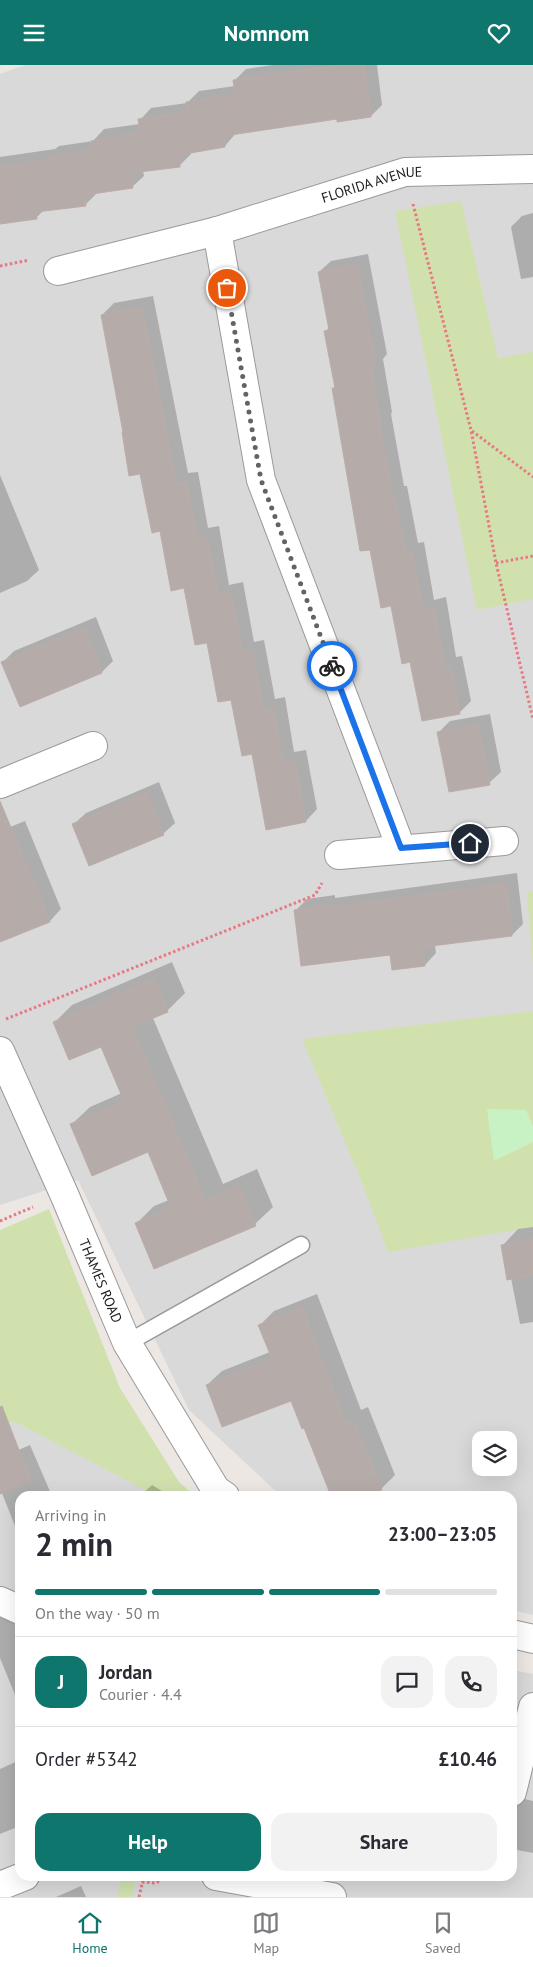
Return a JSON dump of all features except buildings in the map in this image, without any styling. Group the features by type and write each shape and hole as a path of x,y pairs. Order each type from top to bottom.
{"street":[{"name":"FLORIDA AVENUE","path":"58,271 217,231 405,172 533,169"},
{"path":"217,231 261,480 401,848"},
{"path":"0,785 93,746"},
{"path":"339,855 401,848 504,841"},
{"name":"THAMES ROAD","path":"0,1051 64,1194 127,1343 218,1491"},
{"path":"0,1601 15,1607"},
{"path":"517,1635 533,1639"},
{"path":"517,1772 533,1707"},
{"path":"0,1886 15,1880"},
{"path":"249,1881 314,1891"}],"lane":[{"path":"127,1343 301,1245"}],"path":[{"path":"405,172 471,430 496,563 533,719"},
{"path":"471,430 533,477"},
{"path":"496,563 533,556"},
{"path":"0,1021 314,895 339,855"},
{"path":"139,1897 142,1882 156,1883 159,1881"}],"shaded area":[{"path":"25,65 533,65 533,1615 517,1611 517,1491 276,1491 189,1410 78,1180 0,1205 0,74"},
{"path":"13,1421 151,1491 15,1491 15,1881 517,1881 517,1671 533,1674 533,1897 0,1897 0,1433"}],"green space":[{"path":"461,201 498,358 533,352 533,599 477,610 395,211"},
{"path":"533,891 533,966 527,892"},
{"path":"533,1011 533,1227 388,1252 363,1185 302,1039"},
{"path":"487,1109 526,1110 533,1127 533,1142 494,1161"},
{"path":"49,1209 120,1388 179,1482 189,1491 147,1491 13,1421 0,1430 0,1230"},
{"path":"121,1881 136,1881 132,1897 117,1897"}],"way so far":[{"path":"227,288 261,480 332,666"}],"route":[{"path":"332,666 401,848 470,843"}]}
